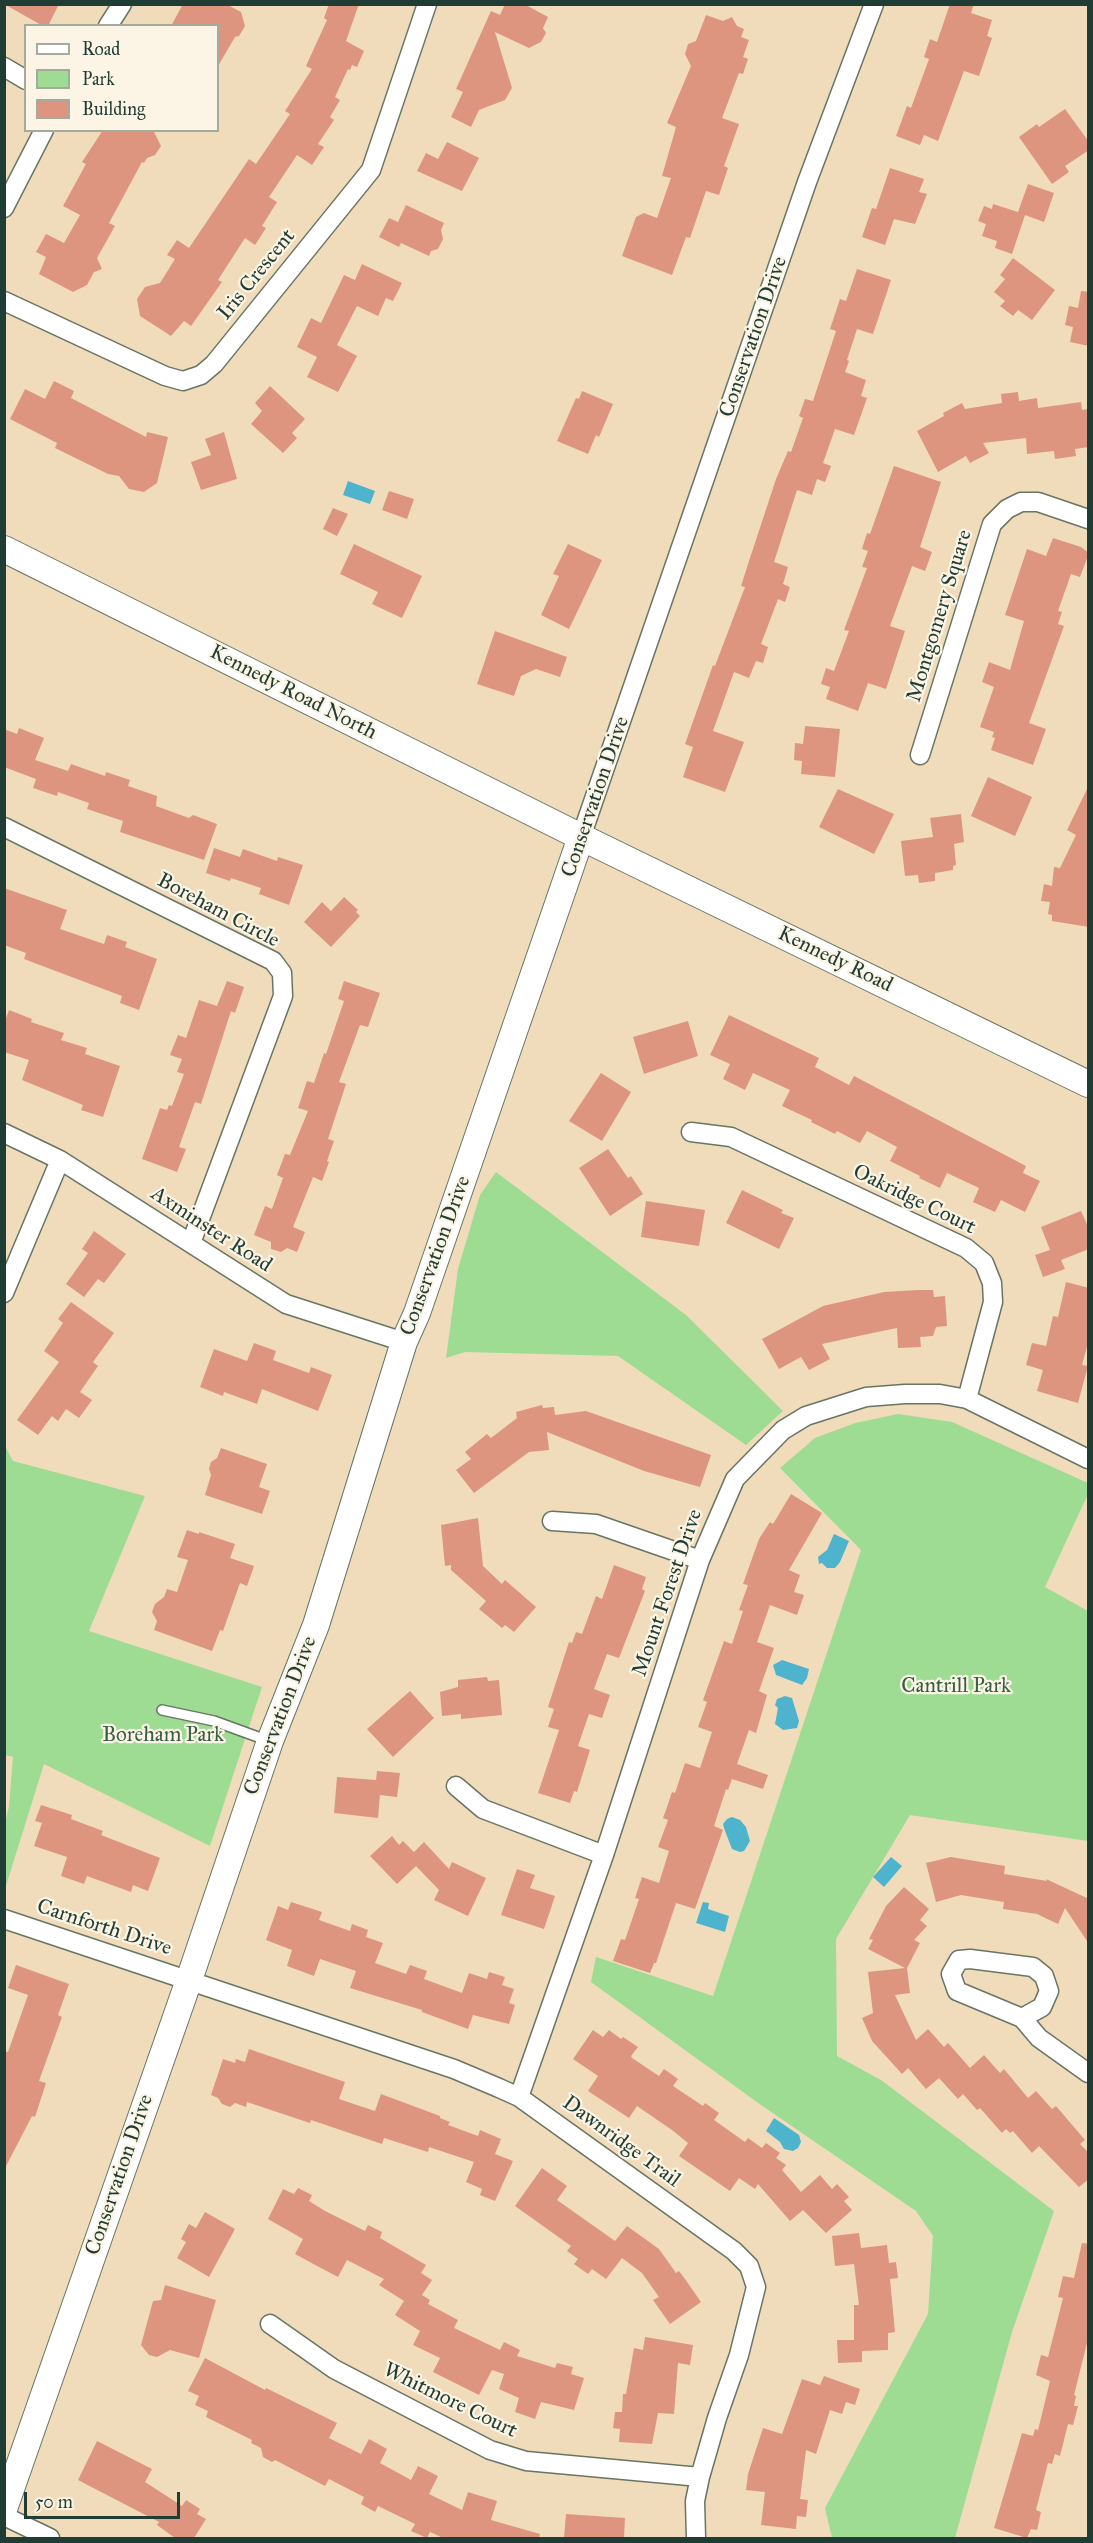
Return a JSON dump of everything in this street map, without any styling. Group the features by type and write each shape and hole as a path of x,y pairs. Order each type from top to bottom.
{"street":[{"path":"109,24 122,4"},
{"name":"Iris Crescent","path":"4,301 165,376 183,381 201,375 214,364 371,170 427,4"},
{"name":"Conservation Drive","path":"4,2509 270,1741 316,1625 404,1342 421,1302 566,889 807,182 874,4"},
{"path":"4,67 24,79"},
{"path":"4,208 43,132"},
{"name":"Montgomery Square","path":"920,755 992,524 1007,509 1021,502 1038,502 1089,519"},
{"name":"Kennedy Road North","path":"4,549 582,837"},
{"name":"Boreham Circle","path":"4,827 273,961 282,973 283,996 191,1243"},
{"name":"Kennedy Road","path":"582,837 1089,1084"},
{"name":"Oakridge Court","path":"691,1132 731,1137 966,1248 984,1263 992,1283 993,1302 967,1399"},
{"name":"Axminster Road","path":"4,1133 60,1160 285,1304 404,1342"},
{"path":"4,1293 60,1160"},
{"name":"Mount Forest Drive","path":"519,2097 604,1855 700,1560 735,1479 783,1430 806,1416 866,1397 940,1394 967,1399 1089,1459"},
{"path":"552,1521 596,1524 700,1560"},
{"path":"456,1786 483,1809 604,1855"},
{"name":"Carnforth Drive","path":"4,1919 189,1980"},
{"path":"1022,2018 1042,2007 1049,1991 1044,1976 1033,1967 970,1959 959,1960 951,1974 957,1991 1022,2018 1039,2038 1089,2073"},
{"name":"Dawnridge Trail","path":"189,1980 454,2069 519,2097 734,2251 749,2266 756,2287 751,2312 700,2477 695,2501 696,2538"},
{"name":"Whitmore Court","path":"270,2324 334,2369 490,2450 526,2461 700,2477"},
{"path":"4,2516 50,2538"}],"lane":[{"path":"162,1710 214,1722 270,1741"}],"green space":[{"path":"496,1172 686,1315 783,1411 746,1445 618,1356 465,1352 446,1358 458,1269 480,1195"},
{"name":"Cantrill Park","path":"898,1414 952,1422 1088,1483 1088,1494 1045,1587 1088,1611 1088,1841 910,1815 836,1939 837,2056 881,2080 1054,2211 1012,2332 955,2538 832,2538 825,2508 928,2314 933,2236 916,2211 761,2105 591,1982 596,1957 713,1996 861,1550 780,1468 815,1438 855,1423"},
{"name":"Boreham Park","path":"5,1446 13,1461 145,1496 89,1631 262,1687 210,1846 44,1764 5,1889 5,1823 9,1806 13,1757 5,1755"}],"water":[{"path":"348,481 375,491 370,504 343,495"},
{"path":"834,1534 849,1541 840,1562 835,1568 827,1568 822,1563 819,1564 818,1557 827,1550"},
{"path":"782,1660 809,1669 802,1685 776,1675 773,1665"},
{"path":"785,1696 792,1698 799,1721 797,1728 783,1730 775,1724 777,1699"},
{"path":"732,1817 740,1820 746,1827 750,1841 744,1851 732,1849 725,1831 723,1824"},
{"path":"891,1857 902,1866 884,1887 873,1877"},
{"path":"703,1902 709,1903 708,1909 729,1916 725,1932 696,1923"},
{"path":"774,2118 799,2135 801,2142 798,2148 793,2151 784,2149 780,2142 766,2131"}],"building":[{"path":"4,4 59,4 49,24 39,24"},
{"path":"183,4 226,4 241,12 245,26 239,36 235,37 219,64 219,24 172,24"},
{"path":"329,4 359,4 346,41 364,51 357,67 352,65 350,70 348,69 335,97 340,100 330,117 334,120 318,144 324,147 312,165 297,155 269,197 277,202 262,226 266,228 255,245 245,238 218,280 222,282 191,326 184,321 171,336 140,316 137,299 145,287 160,283 175,259 167,255 177,240 189,248 249,159 256,164 290,114 285,111 312,69 306,66 327,20 324,18"},
{"path":"505,4 524,4 548,17 543,28 546,33 541,42 529,48 495,32 512,88 505,100 479,110 471,127 451,117 463,92 456,89 491,11 500,15"},
{"path":"950,4 974,4 971,13 992,20 987,36 992,38 979,76 964,71 938,141 924,135 920,145 896,136 907,106 911,108 929,59 924,57 930,39 937,42"},
{"path":"706,15 723,21 732,17 737,26 744,29 741,37 749,40 743,57 748,59 743,74 739,73 722,118 739,124 724,166 728,168 719,195 706,191 690,238 686,237 672,275 622,256 636,217 644,213 657,218 671,178 662,176 676,127 667,123 691,66 685,54 688,44 696,41"},
{"path":"1065,109 1089,142 1089,150 1065,166 1069,172 1052,184 1019,137 1037,124 1039,127"},
{"path":"102,132 154,132 161,146 155,155 147,158 144,163 142,162 109,223 115,226 97,258 102,269 94,272 87,285 73,292 39,274 46,257 36,252 46,234 64,243 80,215 63,206 86,164 82,162"},
{"path":"447,142 479,158 462,191 417,171 426,153 438,159"},
{"path":"890,168 924,179 919,192 927,194 915,224 894,219 885,245 862,237 872,208 876,209"},
{"path":"1028,184 1054,193 1044,222 1025,215 1012,254 995,248 997,241 982,236 986,224 978,221 984,206 992,209 993,204 1018,212"},
{"path":"406,205 444,223 441,230 443,239 438,249 431,251 429,256 401,243 399,247 379,237 389,218 398,222"},
{"path":"1013,258 1055,290 1032,320 1018,310 1013,316 1000,306 1005,301 994,292 1005,279 1000,275"},
{"path":"362,264 402,283 393,301 386,298 378,316 357,306 337,345 357,356 338,392 307,377 317,357 297,347 311,318 321,323 344,275 355,280"},
{"path":"857,269 891,280 873,334 857,329 847,360 849,361 845,372 866,380 861,396 867,398 854,435 835,429 823,463 831,466 825,482 817,479 812,495 797,490 774,562 788,567 783,584 790,587 785,602 778,599 761,644 768,647 763,663 756,661 749,678 734,672 713,731 744,742 725,792 683,777 693,747 685,744 713,665 715,666 745,587 741,586 776,479 788,451 791,452 803,418 799,416 805,399 813,401 836,331 830,329 840,299 846,301"},
{"path":"1081,291 1089,292 1089,346 1070,342 1073,327 1065,325 1069,306 1078,308"},
{"path":"54,381 74,391 71,398 146,437 147,432 168,437 157,483 144,492 129,489 119,476 108,474 55,448 57,443 10,419 25,389 45,399"},
{"path":"270,386 305,419 292,433 297,438 283,453 251,424 262,411 255,403"},
{"path":"582,391 613,404 599,437 596,435 588,454 557,441 576,398 579,399"},
{"path":"1018,392 1019,401 1037,398 1038,408 1081,402 1082,410 1089,409 1089,447 1075,449 1076,456 1055,459 1054,451 1027,454 1026,438 983,443 989,453 970,463 966,456 938,472 917,431 962,403 965,409 1002,403 1001,394"},
{"path":"224,432 237,479 201,490 191,462 211,455 205,439"},
{"path":"894,466 941,482 920,547 932,552 925,571 912,566 890,626 905,631 886,689 868,683 858,711 826,699 830,687 821,684 826,668 834,671 849,631 844,630 867,568 862,567 868,551 862,549 867,533 870,534"},
{"path":"389,491 414,499 407,519 382,510"},
{"path":"333,508 348,514 337,536 323,529"},
{"path":"1053,538 1081,547 1089,553 1080,577 1071,574 1058,611 1062,612 1058,624 1064,626 1029,723 1046,729 1033,765 991,750 995,738 992,737 994,732 980,727 994,687 982,682 989,662 1010,670 1024,621 1005,615 1027,549 1046,556"},
{"path":"354,544 422,576 402,618 372,604 378,592 340,574"},
{"path":"568,544 602,560 569,629 541,615 559,576 553,574"},
{"path":"495,631 567,657 560,677 536,669 521,676 514,696 477,684"},
{"path":"805,726 840,729 835,777 801,774 802,761 794,760 795,743 803,744"},
{"path":"19,728 44,738 35,760 68,771 71,764 105,776 106,772 130,780 128,786 157,796 156,806 189,818 193,815 217,824 204,860 120,832 123,821 87,809 89,803 58,792 57,796 33,788 36,779 4,767 4,729 17,734"},
{"path":"988,777 1032,797 1015,836 971,816"},
{"path":"1089,785 1089,927 1052,921 1052,915 1048,914 1050,902 1041,901 1044,884 1052,886 1054,867 1060,868 1076,835 1067,830"},
{"path":"838,789 894,814 874,854 819,827"},
{"path":"961,814 964,842 954,844 956,865 953,866 953,870 935,873 935,881 919,883 918,875 905,876 901,841 933,837 930,818"},
{"path":"214,848 240,857 243,849 277,861 278,857 303,865 289,905 259,894 261,888 206,873"},
{"path":"4,888 67,910 60,929 104,944 107,935 127,942 125,947 157,959 139,1010 120,1003 122,996 24,959 26,953 4,945"},
{"path":"344,897 358,910 356,912 360,916 331,947 304,922 322,902 331,911"},
{"path":"227,981 244,987 235,1013 231,1011 201,1104 195,1102 179,1147 186,1149 177,1172 142,1159 160,1108 167,1110 169,1105 172,1106 184,1074 177,1072 182,1059 170,1055 178,1035 186,1038 199,1000 217,1006"},
{"path":"344,981 380,993 368,1027 360,1025 339,1082 346,1084 328,1139 334,1141 322,1181 313,1177 293,1227 305,1232 297,1252 287,1248 281,1252 271,1249 271,1242 254,1235 265,1206 272,1209 283,1178 277,1175 285,1154 290,1155 308,1111 298,1108 307,1081 314,1083 324,1053 326,1054 344,1001 338,999"},
{"path":"9,1010 32,1019 31,1022 64,1033 61,1040 87,1048 85,1054 120,1066 103,1117 81,1110 83,1105 22,1080 29,1060 4,1052 4,1024"},
{"path":"729,1015 819,1058 815,1067 849,1085 854,1076 1026,1166 1023,1173 1040,1181 1025,1212 1001,1200 995,1212 973,1202 979,1188 947,1173 940,1188 919,1178 920,1176 890,1161 897,1147 867,1131 860,1143 837,1131 835,1134 811,1122 812,1120 782,1106 790,1090 753,1073 745,1090 723,1079 730,1064 710,1055"},
{"path":"688,1021 698,1056 644,1074 633,1037"},
{"path":"601,1073 631,1092 602,1141 569,1121"},
{"path":"608,1149 628,1178 631,1176 643,1194 610,1216 579,1168"},
{"path":"742,1190 783,1210 781,1213 794,1218 779,1249 726,1223"},
{"path":"646,1201 705,1210 699,1246 641,1237"},
{"path":"1081,1211 1089,1229 1089,1249 1061,1260 1065,1269 1043,1277 1035,1255 1050,1250 1041,1227"},
{"path":"94,1231 126,1254 104,1283 98,1279 84,1297 66,1284 88,1253 82,1249"},
{"path":"1066,1282 1089,1288 1089,1339 1082,1365 1088,1366 1078,1403 1037,1391 1043,1370 1026,1365 1032,1343 1046,1346 1053,1316 1058,1317"},
{"path":"933,1290 934,1297 945,1296 947,1326 936,1327 933,1336 920,1337 921,1347 898,1348 897,1328 822,1344 830,1359 809,1370 801,1357 779,1369 762,1339 823,1306 884,1292"},
{"path":"71,1302 114,1333 93,1362 98,1366 80,1392 92,1400 79,1418 66,1409 58,1421 52,1416 38,1435 17,1420 59,1362 44,1351 63,1323 58,1319"},
{"path":"254,1343 276,1351 273,1360 309,1373 311,1367 332,1375 318,1411 262,1389 257,1404 224,1392 223,1396 200,1387 214,1349 247,1361"},
{"path":"542,1405 543,1408 554,1407 555,1415 586,1411 711,1455 700,1487 644,1471 547,1432 549,1450 529,1452 474,1493 456,1470 471,1459 465,1452 487,1434 491,1438 517,1418 516,1412"},
{"path":"221,1448 267,1464 259,1487 270,1491 262,1514 205,1495 211,1475 209,1469 211,1462 217,1458"},
{"path":"791,1494 822,1513 789,1570 800,1575 794,1592 804,1595 797,1615 770,1605 757,1642 774,1648 759,1691 767,1695 756,1733 749,1730 737,1764 768,1775 763,1789 732,1779 728,1790 726,1789 714,1826 723,1830 695,1909 676,1903 656,1963 650,1973 613,1961 621,1939 625,1940 639,1899 635,1898 642,1877 659,1883 669,1851 658,1847 668,1820 663,1818 672,1792 675,1793 685,1763 700,1768 712,1732 698,1727 707,1702 703,1700 724,1641 732,1644 743,1611 739,1610 748,1585 743,1584 759,1539 770,1522 773,1524"},
{"path":"478,1518 483,1566 502,1584 505,1580 536,1607 514,1632 505,1625 502,1628 479,1609 486,1601 451,1570 451,1565 445,1566 441,1525"},
{"path":"187,1530 235,1544 230,1558 254,1566 247,1586 240,1583 223,1631 220,1630 212,1651 154,1630 157,1621 152,1612 155,1604 164,1597 167,1589 177,1592 188,1560 177,1557"},
{"path":"614,1565 646,1577 642,1589 645,1591 619,1658 607,1654 594,1689 610,1695 602,1718 589,1714 578,1746 590,1750 577,1792 574,1791 570,1803 538,1793 559,1730 548,1727 554,1709 548,1707 569,1642 572,1643 576,1632 582,1634 596,1596 602,1599"},
{"path":"487,1677 488,1681 499,1680 502,1715 461,1719 461,1714 442,1716 440,1692 458,1687 458,1680"},
{"path":"410,1691 434,1718 393,1757 367,1729"},
{"path":"377,1771 400,1773 397,1797 380,1795 378,1818 334,1813 337,1777 376,1780"},
{"path":"41,1805 72,1815 71,1819 103,1831 101,1835 160,1858 148,1891 133,1885 131,1892 87,1876 84,1884 61,1876 67,1857 34,1846 42,1823 35,1821"},
{"path":"392,1836 399,1845 403,1841 414,1852 424,1842 449,1869 452,1862 486,1878 468,1916 434,1900 439,1890 416,1866 397,1884 370,1856"},
{"path":"951,1857 1005,1866 1004,1874 1047,1881 1046,1879 1089,1899 1089,1944 1065,1908 1058,1924 1037,1914 1003,1909 1004,1902 961,1895 936,1902 926,1863"},
{"path":"517,1869 535,1875 530,1888 555,1896 544,1929 501,1915"},
{"path":"904,1887 929,1909 920,1920 927,1926 914,1940 920,1943 907,1968 910,1993 895,1995 916,2040 928,2029 944,2047 948,2043 970,2068 984,2055 1000,2073 1004,2069 1028,2098 1036,2091 1052,2109 1056,2106 1085,2140 1080,2144 1089,2153 1089,2179 1079,2187 1039,2146 1032,2153 1013,2131 1010,2133 1006,2129 1002,2133 980,2108 977,2110 963,2094 958,2099 939,2078 926,2089 908,2068 902,2074 872,2041 862,2018 873,2013 868,1972 905,1968 868,1949 873,1940 869,1939 886,1906"},
{"path":"291,1902 322,1912 319,1920 350,1931 352,1924 368,1930 366,1937 383,1943 375,1963 406,1974 410,1965 427,1971 424,1979 462,1993 469,1973 487,1979 489,1972 505,1977 502,1985 514,1989 509,2003 515,2005 509,2024 473,2015 468,2029 422,2012 422,2010 350,1988 356,1971 320,1959 314,1976 287,1966 292,1950 266,1940 278,1906 288,1910"},
{"path":"16,1965 69,1984 58,2015 62,2017 39,2081 46,2083 35,2117 32,2116 4,2170 4,2051 8,2052 28,1995 8,1988"},
{"path":"593,2030 603,2037 609,2030 621,2039 623,2037 638,2047 631,2056 632,2058 659,2076 664,2069 678,2079 673,2086 703,2106 705,2103 719,2113 714,2120 745,2142 748,2138 762,2148 766,2143 780,2153 776,2158 786,2165 782,2170 801,2192 820,2175 832,2189 837,2184 849,2197 844,2201 852,2210 826,2233 803,2210 790,2221 758,2184 755,2189 739,2178 730,2191 679,2156 688,2143 672,2130 637,2106 629,2118 588,2091 598,2076 573,2059"},
{"path":"249,2049 345,2082 339,2099 375,2111 381,2094 440,2116 450,2122 448,2125 478,2136 480,2130 501,2139 495,2154 513,2161 495,2201 480,2195 482,2189 466,2182 474,2162 429,2147 428,2152 384,2138 382,2144 311,2120 310,2123 247,2102 246,2107 235,2103 230,2107 222,2104 218,2098 211,2095 223,2059 235,2063 236,2059 245,2062"},
{"path":"542,2168 567,2186 557,2200 615,2241 627,2226 659,2249 676,2273 679,2271 701,2302 670,2324 653,2300 659,2297 642,2273 622,2258 606,2279 592,2269 588,2274 574,2264 578,2259 567,2251 571,2246 515,2206"},
{"path":"298,2188 312,2195 309,2201 325,2211 365,2231 368,2225 382,2232 380,2238 426,2265 421,2273 432,2280 422,2295 430,2300 428,2304 458,2320 454,2328 500,2350 504,2342 520,2350 517,2356 555,2368 557,2363 573,2367 571,2374 584,2378 574,2410 541,2402 535,2419 515,2412 519,2398 499,2389 504,2374 492,2370 479,2395 433,2372 440,2358 413,2345 420,2331 395,2315 404,2301 379,2285 384,2279 347,2260 338,2277 295,2254 303,2239 268,2219 283,2189 294,2194"},
{"path":"205,2212 235,2229 209,2277 177,2258 186,2242 181,2239 189,2224 196,2228"},
{"path":"859,2233 861,2248 887,2245 889,2263 896,2262 898,2278 890,2279 895,2332 888,2333 888,2350 862,2351 862,2362 838,2363 837,2340 854,2340 854,2305 859,2305 854,2264 835,2266 832,2236"},
{"path":"1082,2243 1089,2244 1089,2335 1074,2395 1076,2396 1074,2406 1078,2406 1073,2425 1068,2424 1060,2456 1055,2454 1052,2464 1048,2463 1036,2510 1041,2512 1037,2530 1031,2529 1027,2538 994,2528 1022,2433 1033,2436 1035,2429 1038,2430 1050,2381 1036,2375 1041,2355 1048,2357 1063,2298 1058,2297 1063,2276 1074,2278"},
{"path":"165,2285 216,2300 199,2358 170,2350 157,2357 149,2355 141,2345 153,2301 161,2300"},
{"path":"645,2337 693,2345 690,2365 678,2363 674,2414 658,2413 652,2444 619,2442 620,2429 613,2428 615,2412 622,2412 623,2394 626,2394 634,2348 643,2350"},
{"path":"205,2358 265,2390 266,2388 337,2423 329,2438 361,2454 369,2439 387,2449 380,2463 411,2480 418,2466 438,2476 429,2494 462,2510 468,2492 497,2501 491,2520 540,2534 539,2538 443,2538 430,2532 427,2538 411,2531 415,2524 378,2506 375,2512 361,2504 364,2497 329,2479 325,2486 275,2460 272,2462 263,2457 261,2448 251,2443 252,2440 206,2417 208,2411 195,2405 199,2396 188,2391"},
{"path":"824,2376 860,2389 855,2405 846,2402 842,2414 830,2410 816,2454 806,2450 800,2499 808,2500 806,2517 797,2516 796,2529 761,2525 765,2492 746,2490 748,2474 763,2428 782,2434 802,2379 820,2385"},
{"path":"97,2441 152,2469 145,2482 182,2506 186,2500 200,2509 197,2514 206,2519 194,2538 175,2538 157,2525 159,2522 78,2480"},
{"path":"566,2514 625,2518 624,2538 564,2538"}]}
